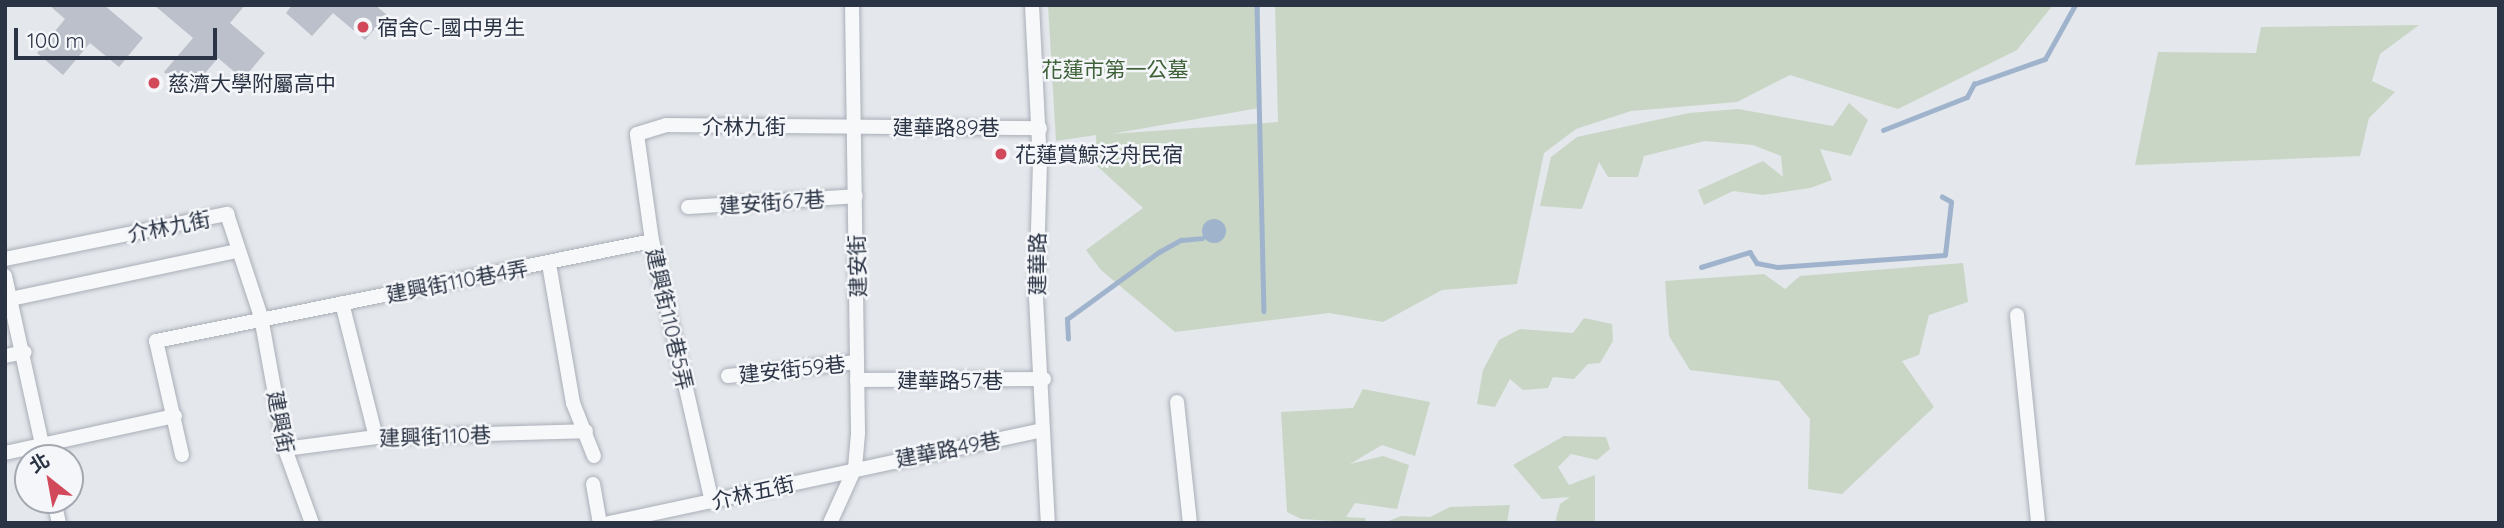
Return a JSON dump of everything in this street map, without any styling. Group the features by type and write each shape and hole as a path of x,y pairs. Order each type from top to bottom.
{"street":[{"name":"建安街","path":"830,523 855,467 856,196 851,127 852,5"},
{"name":"建華路","path":"1032,5 1040,128 1036,297 1044,379 1042,430 1048,523"},
{"name":"介林九街","path":"637,134 666,125 851,127"},
{"name":"建華路89巷","path":"851,127 1040,128"},
{"name":"建興街110巷5弄","path":"637,134 652,241 712,502"},
{"name":"建安街67巷","path":"688,207 856,196"},
{"name":"介林九街","path":"5,259 227,214 237,251 261,317"},
{"name":"建興街110巷4弄","path":"175,416 156,341 261,317 549,264 652,241"},
{"path":"11,299 237,251"},
{"path":"549,264 573,403 594,456"},
{"path":"5,276 42,444"},
{"path":"342,303 376,437"},
{"path":"2017,315 2038,523"},
{"name":"建興街","path":"261,317 285,449 312,523"},
{"path":"5,356 24,352"},
{"name":"建安街59巷","path":"728,376 856,362"},
{"name":"建華路57巷","path":"857,380 1044,379"},
{"path":"1177,402 1190,523"},
{"path":"73,444 175,416 182,455"},
{"name":"建華路49巷","path":"855,467 1042,430"},
{"name":"建興街110巷","path":"285,449 376,437 586,431"},
{"name":"介林五街","path":"609,523 712,502 855,467"},
{"path":"593,484 600,523"}],"green space":[{"name":"花蓮市第一公墓","path":"1048,5 1260,5 1259,108 1111,134 1278,122 1275,5 2053,5 2017,50 1898,109 1790,75 1737,102 1631,111 1576,129 1544,153 1517,284 1442,290 1383,322 1329,313 1175,332 1101,270 1086,250 1143,208 1097,166 1096,135 1056,141"},
{"path":"2419,25 2380,54 2372,81 2395,92 2369,118 2360,156 2135,165 2158,52 2256,53 2261,27"},
{"path":"1849,103 1868,120 1851,156 1820,149 1832,180 1810,188 1763,195 1733,191 1704,205 1698,190 1763,161 1783,177 1781,156 1753,145 1705,141 1644,156 1638,177 1608,177 1599,162 1582,209 1540,206 1551,157 1577,137 1689,113 1738,109 1833,126"},
{"path":"1963,263 1968,302 1929,315 1919,355 1902,361 1934,407 1842,494 1808,489 1810,419 1779,381 1690,370 1669,336 1665,281 1764,274 1785,289 1800,276"},
{"path":"1584,318 1612,324 1613,341 1600,363 1588,364 1574,379 1553,377 1548,388 1523,390 1510,379 1495,407 1477,404 1483,370 1499,340 1520,329 1573,333"},
{"path":"1363,389 1430,402 1415,456 1382,445 1350,464 1383,456 1409,465 1397,509 1355,503 1346,517 1365,518 1366,523 1301,519 1287,512 1281,412 1353,408"},
{"path":"1564,436 1606,437 1610,449 1597,460 1571,454 1558,467 1569,485 1595,475 1595,523 1555,523 1560,504 1570,497 1542,499 1513,465"},
{"path":"1510,505 1507,523 1384,523 1401,516 1430,517 1450,507"}],"water":[{"path":"1214,219 1222,223 1226,231 1222,239 1214,243 1206,239 1202,231 1206,223"}],"building":[{"path":"49,5 104,5 143,38 119,67 90,43 63,75 37,53 65,19"},
{"path":"154,5 245,5 230,23 265,53 243,79 218,58 188,93 164,72 193,38"},
{"name":"宿舍C-國中男生","path":"292,5 375,5 387,15 365,40 333,13 312,36 286,13"}],"waterway":[{"path":"1257,5 1264,311"},
{"path":"1883,130 1967,97 1974,84 2045,59 2075,5"},
{"path":"1701,267 1750,252 1757,263 1777,267 1945,255 1951,202 1942,197"},
{"path":"1068,339 1067,319 1159,252 1181,240 1202,238"}],"place":[{"name":"宿舍C-國中男生","path":"363,27"},
{"name":"慈濟大學附屬高中","path":"154,83"},
{"name":"花蓮賞鯨泛舟民宿","path":"1001,154"}]}
